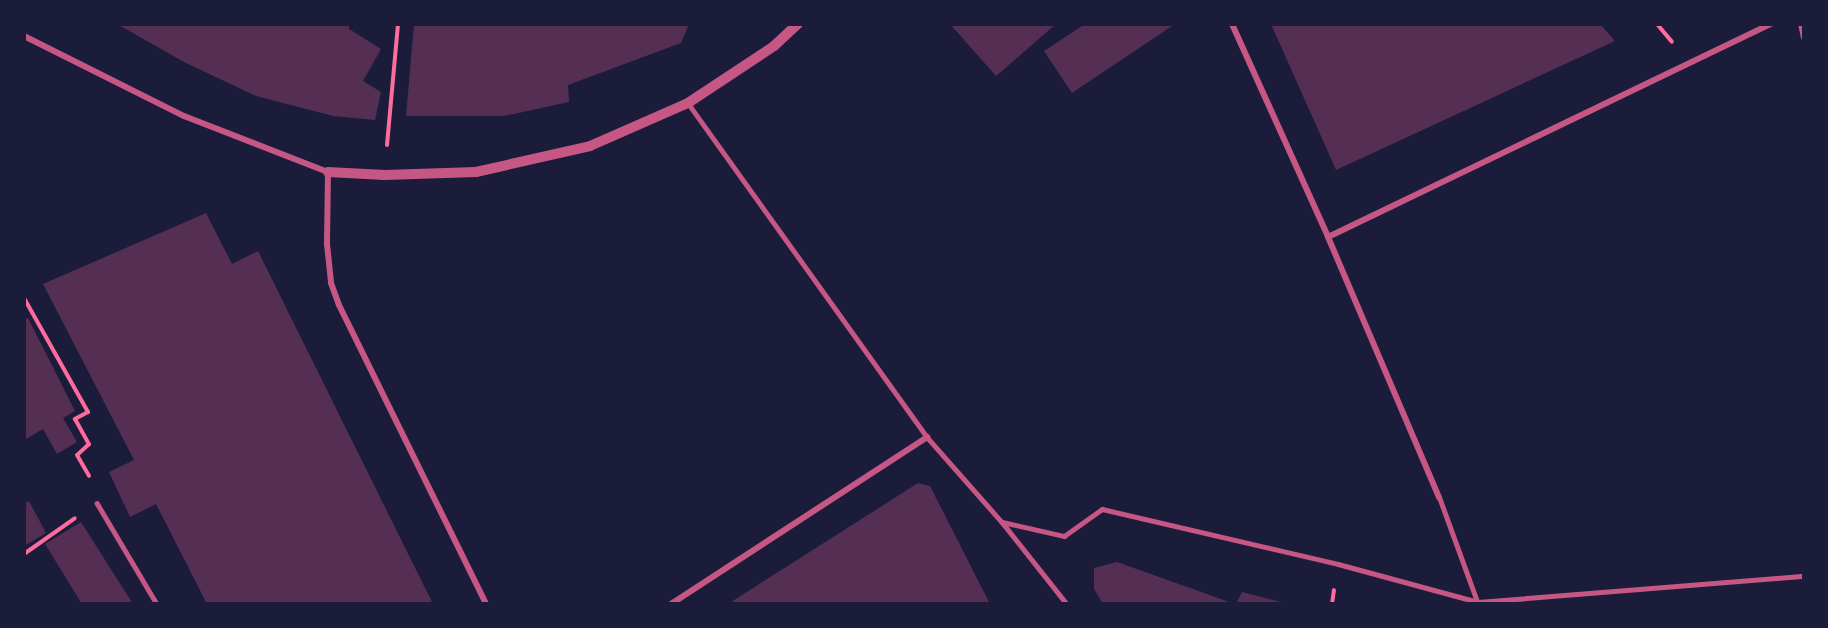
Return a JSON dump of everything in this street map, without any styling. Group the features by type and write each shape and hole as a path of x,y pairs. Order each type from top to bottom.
{"street":[{"path":"24,36 184,116 328,172 385,175 476,172 578,148 688,103 774,46 798,24"},
{"path":"1232,24 1328,237 1439,496 1478,603"},
{"path":"1328,237 1770,24"},
{"path":"1801,24 1804,38"},
{"path":"328,172 327,244 331,283 339,305 486,604"},
{"path":"671,604 927,437"},
{"path":"1002,522 1064,536 1102,509 1338,564 1478,603 1804,576"}],"lane":[{"path":"688,103 927,437 1002,522 1067,604"},
{"path":"97,503 157,604"}],"path":[{"path":"385,175 398,24"},
{"path":"24,298 87,412 75,419 89,444 77,455 102,498 24,554"}],"building":[{"path":"117,24 349,24 349,29 381,49 363,81 381,92 375,120 333,116 256,96 184,62"},
{"path":"414,24 689,24 681,43 568,85 569,102 504,116 406,116"},
{"path":"950,24 1056,24 996,76"},
{"path":"1085,24 1175,24 1072,93 1044,51"},
{"path":"1271,24 1600,24 1615,41 1336,170"},
{"path":"206,213 232,264 258,251 433,604 207,604 156,504 130,517 109,472 134,460 43,284"},
{"path":"28,318 75,411 63,418 77,442 57,454 43,429 24,440 24,320"},
{"path":"918,483 930,486 990,604 728,604"},
{"path":"29,501 46,533 26,545 24,543 24,504"},
{"path":"81,522 133,604 82,604 45,544"},
{"path":"1117,562 1235,604 1103,604 1094,589 1094,568"},
{"path":"1242,592 1285,603 1285,604 1236,604"}]}
